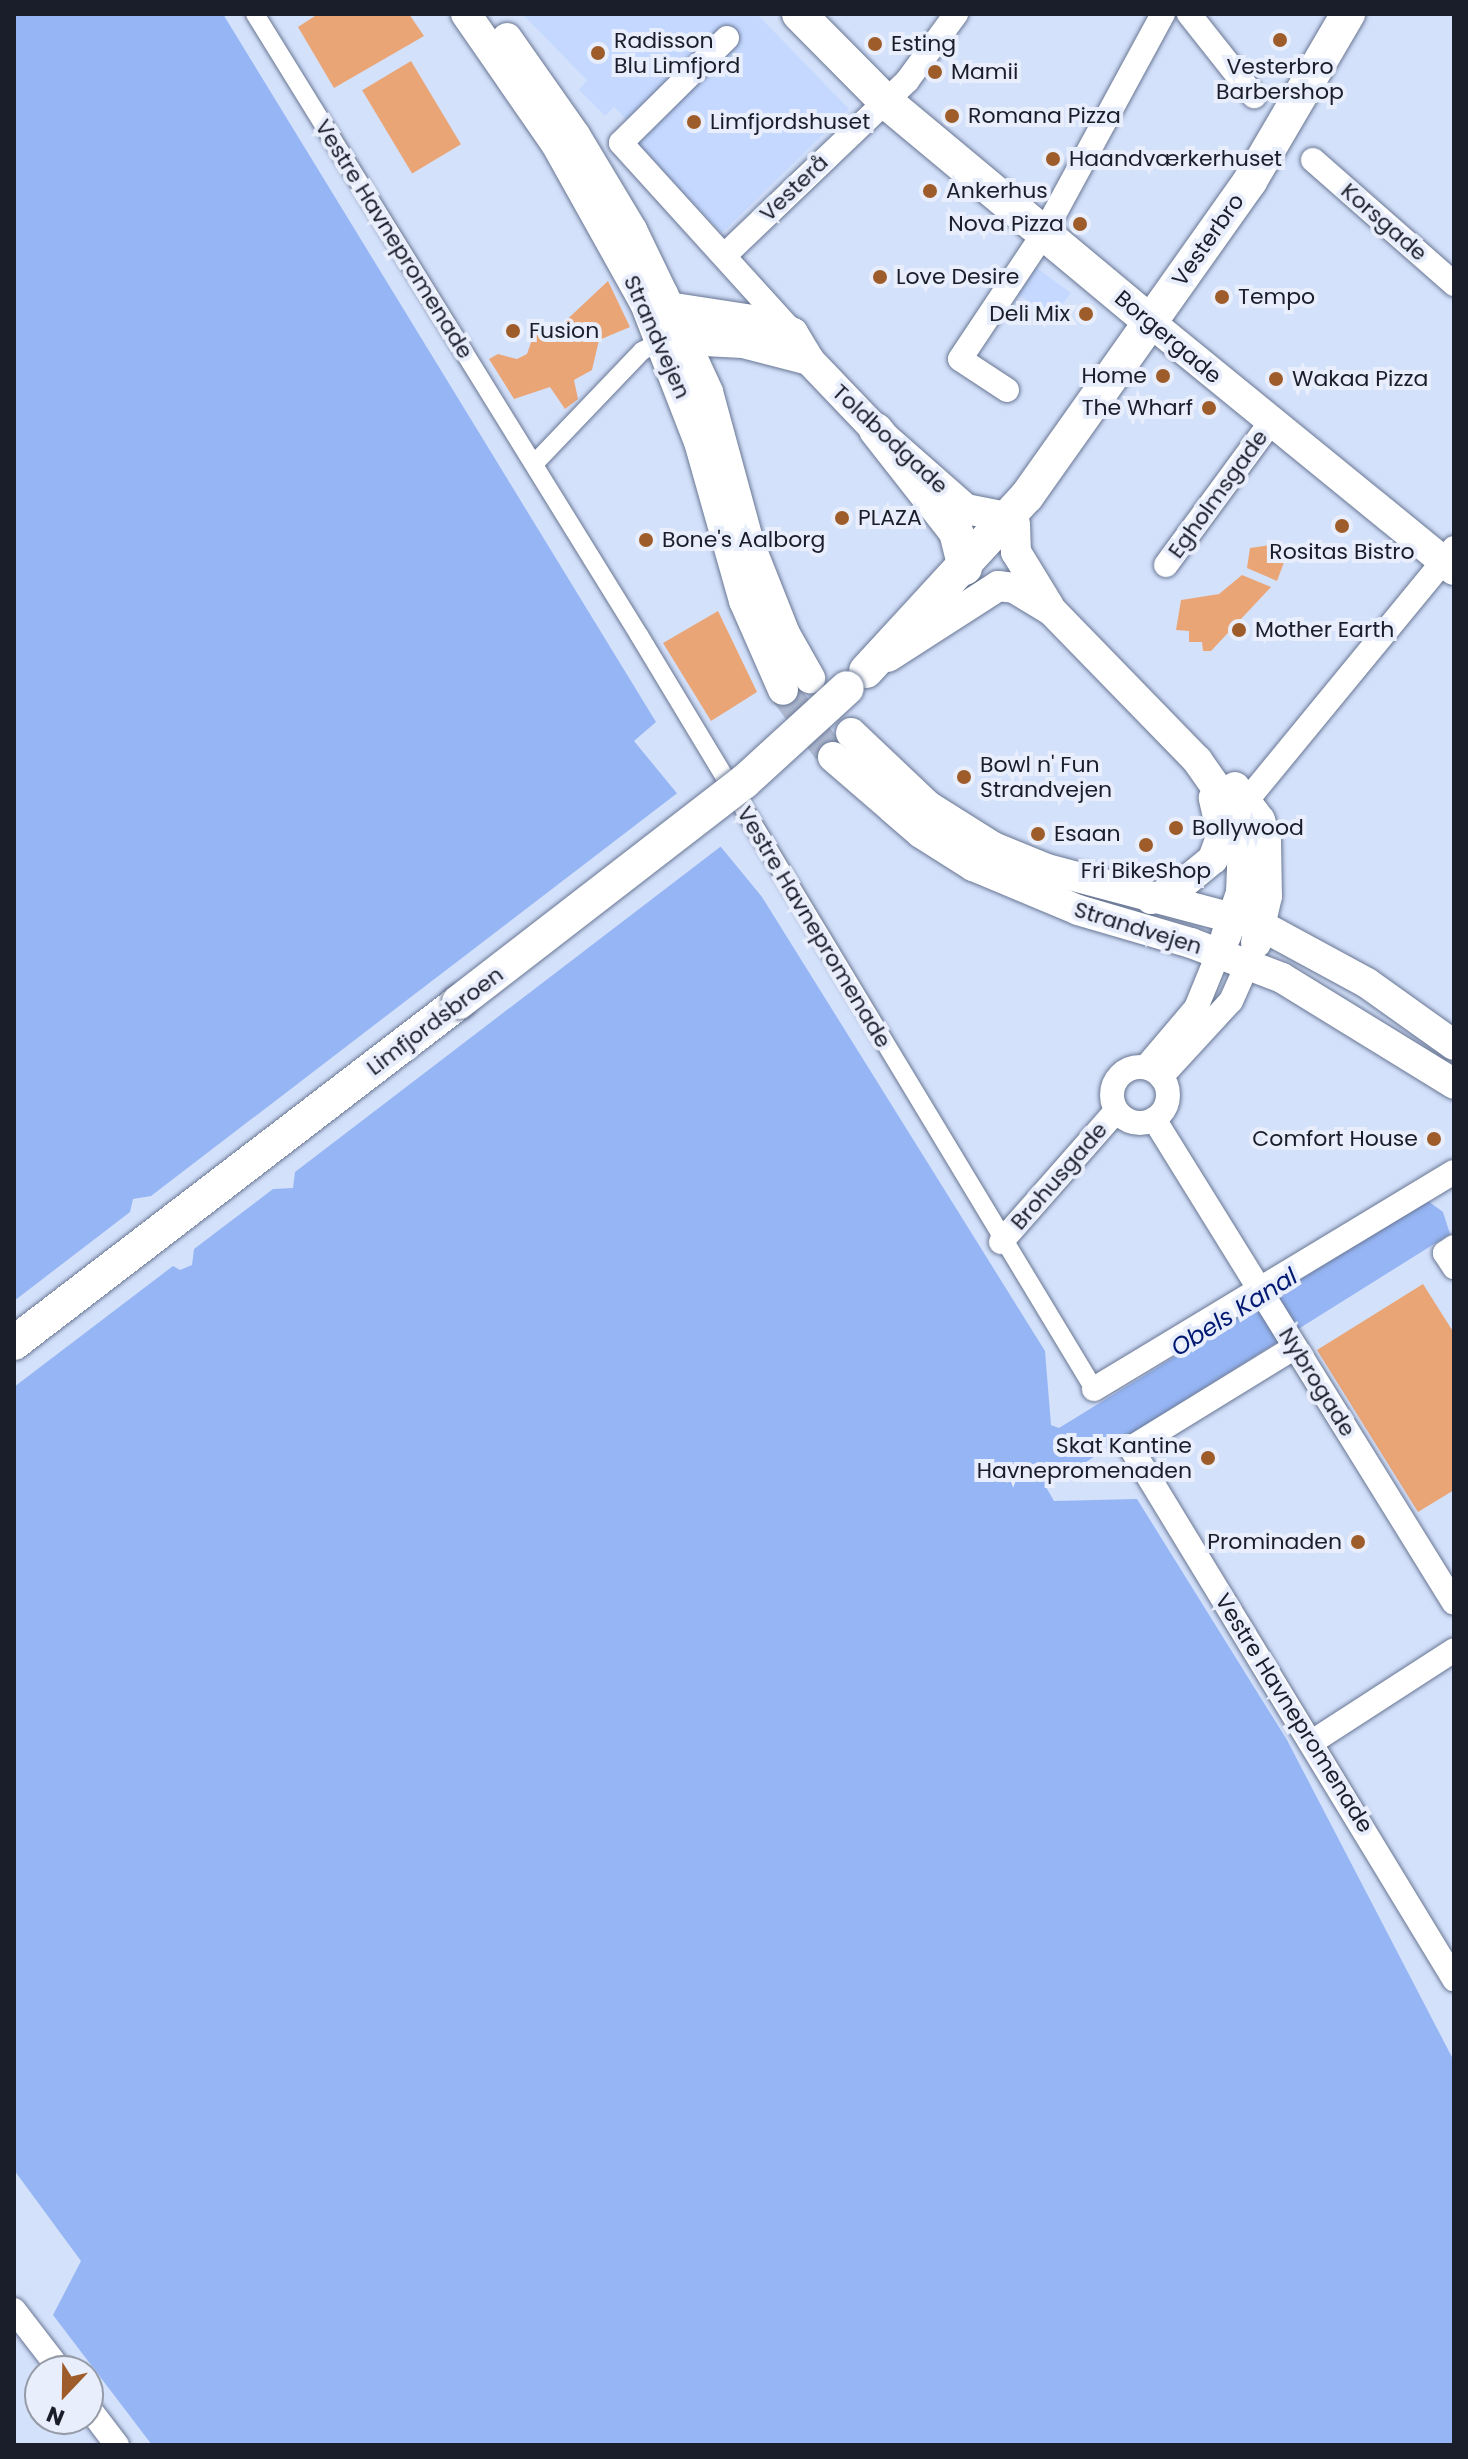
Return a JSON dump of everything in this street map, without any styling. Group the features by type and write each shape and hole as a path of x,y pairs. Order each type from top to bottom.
{"main road":[{"name":"Borgergade","path":"799,14 884,100 1150,322"},
{"name":"Vesterbro","path":"856,679 974,575 1250,181 1348,14"},
{"path":"876,430 956,532 965,568"},
{"name":"Vesterbro","path":"856,679 1016,513"},
{"name":"Limfjordsbroen","path":"14,1343 744,782 856,679"}],"street":[{"name":"Vestre Havnepromenade","path":"255,14 534,464 1001,1242 1094,1389"},
{"name":"Strandvejen","path":"466,14 556,144 672,339 708,392 749,543 785,634 796,684"},
{"name":"Strandvejen","path":"488,14 575,135 632,230 668,307 672,339"},
{"name":"Vesterå","path":"725,255 907,81 956,14"},
{"path":"1007,390 960,359 1044,233 1163,14"},
{"path":"1189,14 1254,96"},
{"name":"Toldbodgade","path":"727,38 621,143 793,333 809,360 876,430 966,509 1016,513"},
{"name":"Korsgade","path":"1313,160 1454,284"},
{"path":"668,307 771,323 793,333"},
{"name":"Borgergade","path":"1150,322 1271,422 1450,560"},
{"path":"534,464 642,351 672,339 761,346 809,360"},
{"name":"Egholmsgade","path":"1166,565 1271,422"},
{"path":"1016,513 1016,552 1052,611 1197,760 1248,799 1266,841 1262,926 1231,1001 1154,1072 1119,1075 1111,1093 1116,1111 1132,1122 1154,1119 1167,1102 1154,1072"},
{"path":"1248,799 1450,560"},
{"path":"856,679 998,586 1014,588 1052,611"},
{"name":"Strandvejen","path":"851,733 928,806 993,847 1047,869 1262,926 1367,983 1454,1045"},
{"name":"Strandvejen","path":"833,757 921,833 973,866 1078,910 1248,963 1329,1006 1454,1084"},
{"path":"1151,899 1174,891 1197,874 1213,859 1222,834 1197,760"},
{"path":"1154,1072 1196,1008 1233,919 1243,854 1237,817 1197,760"},
{"name":"Brohusgade","path":"1001,1242 1116,1111"},
{"name":"Nybrogade","path":"1154,1119 1454,1603"},
{"path":"1094,1389 1261,1292 1454,1172"},
{"name":"Vestre Havnepromenade","path":"1292,1343 1131,1448 1454,1979"},
{"path":"1312,1742 1454,1650"},
{"path":"14,2310 49,2355"},
{"path":"104,2428 117,2445"}],"shaded area":[{"path":"14,14 223,14 656,722 634,741 762,897 1045,1351 1051,1425 1059,1428 1428,1201 1443,1212 1450,1234 1046,1487 1054,1501 1137,1499 1287,1740 1454,2061 1454,2445 152,2445 104,2382 104,2355 83,2355 53,2315 81,2261 14,2170"},
{"path":"318,14 409,14 424,36 334,88 298,27"},
{"path":"522,14 757,14 849,109 722,233 635,143 642,135 614,107 605,116 579,90 587,80"},
{"path":"411,61 461,144 412,174 362,90"},
{"path":"1033,265 1071,293 1053,316 1015,293"},
{"path":"608,281 630,327 599,340 592,370 574,380 578,399 565,409 550,387 514,399 489,359 498,354 517,359 527,354 534,334 546,326 558,328"},
{"path":"1271,545 1286,557 1277,581 1247,568 1250,548"},
{"path":"1242,575 1271,587 1211,651 1203,651 1202,642 1189,642 1189,631 1176,630 1181,600 1219,594"},
{"path":"718,611 757,692 711,721 663,643"},
{"path":"1423,1284 1454,1333 1454,1490 1418,1512 1317,1350"}],"pier":[{"path":"680,791 724,844 295,1172 293,1188 273,1189 194,1249 192,1265 180,1270 173,1266 14,1387 14,1301 130,1212 133,1199 151,1196"}],"tunnel":[{"path":"783,690 833,757"}],"place":[{"name":"Vesterbro Barbershop","path":"1280,40"},
{"name":"Esting","path":"875,44"},
{"name":"Radisson Blu Limfjord","path":"598,53"},
{"name":"Mamii","path":"935,72"},
{"name":"Romana Pizza","path":"952,116"},
{"name":"Limfjordshuset","path":"694,122"},
{"name":"Haandværkerhuset","path":"1053,159"},
{"name":"Ankerhus","path":"930,191"},
{"name":"Nova Pizza","path":"1080,224"},
{"name":"Love Desire","path":"880,277"},
{"name":"Tempo","path":"1222,297"},
{"name":"Deli Mix","path":"1086,314"},
{"name":"Fusion","path":"513,331"},
{"name":"Home","path":"1163,376"},
{"name":"Wakaa Pizza","path":"1276,379"},
{"name":"The Wharf","path":"1209,408"},
{"name":"PLAZA","path":"842,518"},
{"name":"Rositas Bistro","path":"1342,526"},
{"name":"Bone's Aalborg","path":"646,540"},
{"name":"Mother Earth","path":"1239,630"},
{"name":"Bowl n' Fun Strandvejen","path":"964,777"},
{"name":"Bollywood","path":"1176,828"},
{"name":"Esaan","path":"1038,834"},
{"name":"Fri BikeShop","path":"1146,845"},
{"name":"Comfort House","path":"1434,1139"},
{"name":"Skat Kantine Havnepromenaden","path":"1208,1458"},
{"name":"Prominaden","path":"1358,1542"}],"water label":[{"name":"Obels Kanal","path":"1234,1312"}]}
